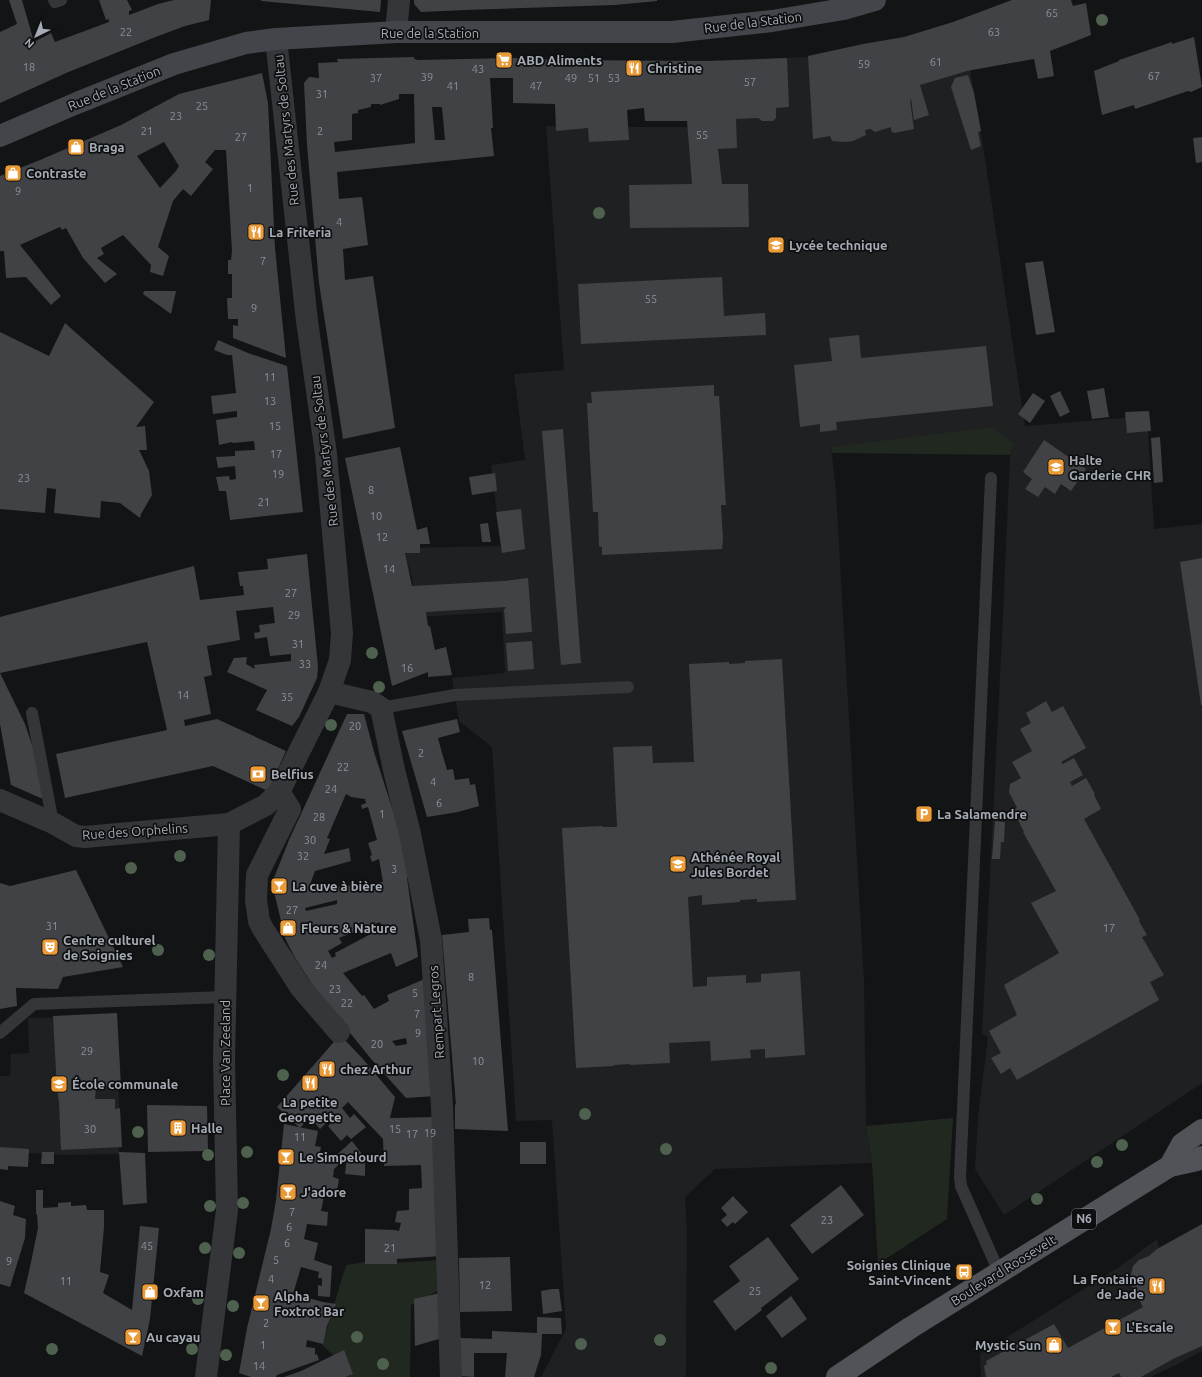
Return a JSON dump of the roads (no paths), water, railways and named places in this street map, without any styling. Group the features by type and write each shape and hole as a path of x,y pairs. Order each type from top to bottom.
{"main road":[{"name":"Boulevard Roosevelt","path":"1170,1166 1182,1144 1202,1130"},
{"name":"Boulevard Roosevelt","path":"837,1377 910,1328 1170,1166 1197,1160 1202,1157"}],"street":[{"path":"396,32 399,0"},
{"name":"Rue de la Station","path":"0,136 174,64 246,43 276,39 396,32 672,32 772,21 844,9 871,1"},
{"name":"Rue des Martyrs de Soltau","path":"229,824 266,805 279,792 329,692 340,660 342,632 326,454 307,321 276,39"},
{"path":"329,692 372,702 381,708"},
{"name":"Rempart Legros","path":"381,708 394,770 410,834 431,940 442,1106 451,1377"},
{"path":"279,792 290,809 257,875 256,900 259,921 301,988 339,1032"},
{"name":"Rue des Orphelins","path":"0,800 53,823 76,836 85,838 229,824"},
{"name":"Place Van Zeeland","path":"206,1377 227,1210 224,1065 229,824"}],"lane":[{"path":"54,0 55,2 61,0"},
{"path":"991,478 960,1177 962,1186 999,1272"},
{"path":"381,708 455,695 628,687"},
{"path":"32,713 53,823"},
{"path":"0,1033 34,1004 225,997"}],"place":[{"name":"ABD Aliments","path":"504,60"},
{"name":"Christine","path":"634,68"},
{"name":"Braga","path":"76,147"},
{"name":"Contraste","path":"13,173"},
{"name":"La Friteria","path":"256,232"},
{"name":"Lycée technique","path":"776,245"},
{"name":"Halte Garderie CHR","path":"1056,467"},
{"name":"Belfius","path":"258,774"},
{"name":"La Salamendre","path":"924,814"},
{"name":"Athénée Royal Jules Bordet","path":"678,864"},
{"name":"La cuve à bière","path":"279,886"},
{"name":"Fleurs & Nature","path":"288,928"},
{"name":"Centre culturel de Soignies","path":"50,947"},
{"name":"chez Arthur","path":"327,1069"},
{"name":"La petite Georgette","path":"310,1083"},
{"name":"École communale","path":"59,1084"},
{"name":"Halle","path":"178,1128"},
{"name":"Le Simpelourd","path":"286,1157"},
{"name":"J'adore","path":"288,1192"},
{"name":"Soignies Clinique Saint-Vincent","path":"964,1272"},
{"name":"La Fontaine de Jade","path":"1157,1286"},
{"name":"Oxfam","path":"150,1292"},
{"name":"Alpha Foxtrot Bar","path":"261,1303"},
{"name":"L'Escale","path":"1113,1327"},
{"name":"Au cayau","path":"133,1337"},
{"name":"Mystic Sun","path":"1054,1345"}]}
